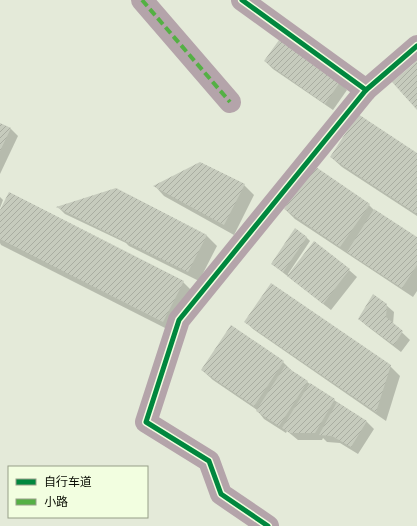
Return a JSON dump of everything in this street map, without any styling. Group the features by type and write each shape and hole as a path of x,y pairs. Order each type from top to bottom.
{"street":[{"path":"142,0 230,102"},
{"path":"242,0 366,90"},
{"path":"268,526 221,494 209,460 146,422 179,320 366,90 417,46"}],"building":[{"path":"279,40 340,82 325,104 264,61"},
{"path":"417,61 417,110 392,82"},
{"path":"358,114 417,153 417,214 330,157"},
{"path":"0,123 11,128 0,151"},
{"path":"200,162 245,184 224,225 153,186"},
{"path":"313,165 370,204 340,247 284,209"},
{"path":"116,188 207,235 188,272 56,207"},
{"path":"9,192 184,281 163,322 0,239 0,210"},
{"path":"374,209 417,237 417,265 402,288 347,252"},
{"path":"295,228 307,237 283,272 271,264"},
{"path":"314,241 350,269 323,304 287,276"},
{"path":"271,283 391,365 376,412 244,322"},
{"path":"373,294 387,304 386,317 403,331 394,345 358,319"},
{"path":"231,325 284,361 254,406 201,370"},
{"path":"285,366 308,381 279,426 256,411"},
{"path":"310,383 335,399 315,433 290,433 282,428"},
{"path":"337,402 367,421 351,447 332,436 319,435"}],"marked path":[{"path":"142,0 230,102"}],"cycle path":[{"path":"242,0 366,90"},
{"path":"268,526 221,494 209,461 146,422 179,320 366,90 417,46"}]}
